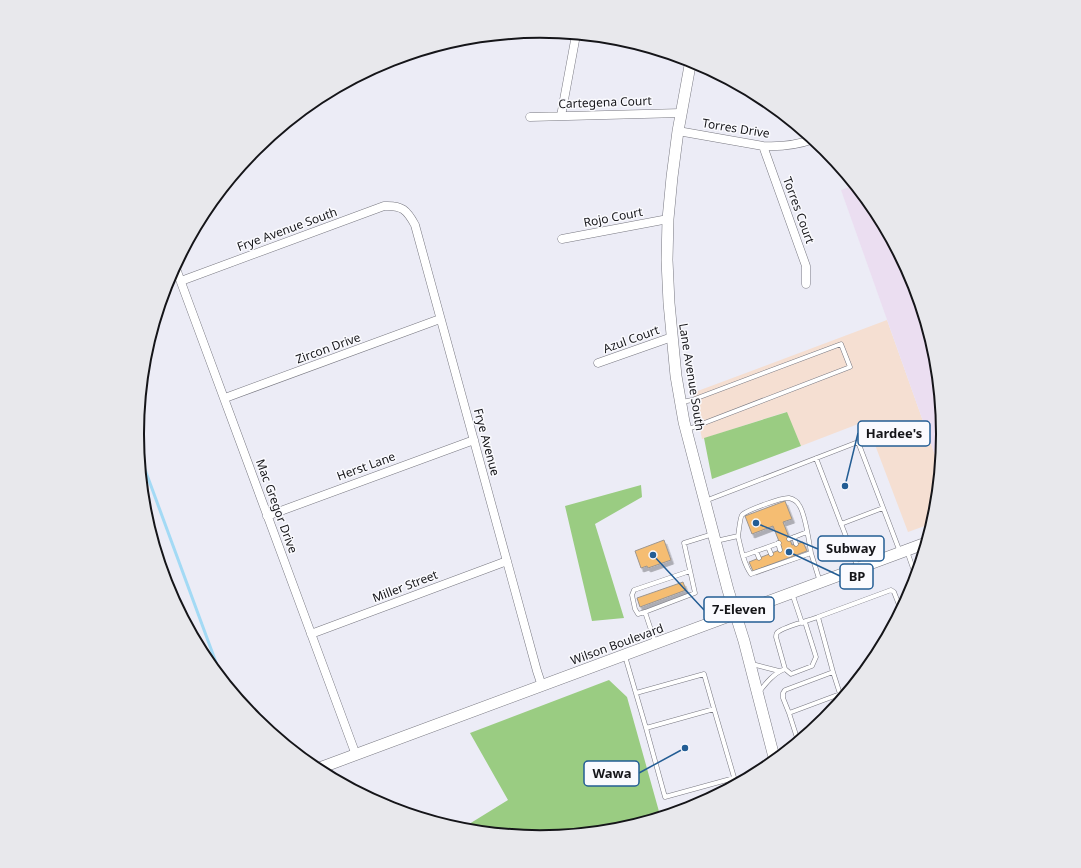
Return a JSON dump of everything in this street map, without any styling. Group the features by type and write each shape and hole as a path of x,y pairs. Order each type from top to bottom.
{"main road":[{"name":"Lane Avenue South","path":"689,67 678,131 668,219 667,260 672,337 686,430 714,538 750,663 773,754"},
{"name":"Wilson Boulevard","path":"325,766 920,545"}],"street":[{"path":"561,116 575,40"},
{"name":"Cartegena Court","path":"530,117 681,113"},
{"name":"Torres Drive","path":"678,131 774,147 789,146 808,141"},
{"name":"Torres Court","path":"763,146 806,266 806,284"},
{"name":"Frye Avenue South","path":"181,280 384,206 394,206 402,209"},
{"name":"Frye Avenue","path":"402,209 410,215 414,225 536,671 542,686"},
{"name":"Rojo Court","path":"562,239 668,219"},
{"name":"Mac Gregor Drive","path":"179,274 356,755"},
{"name":"Zircon Drive","path":"225,398 440,319"},
{"name":"Azul Court","path":"598,363 672,337"},
{"name":"Herst Lane","path":"267,516 474,440"},
{"name":"Miller Street","path":"311,634 507,561"}],"lane":[{"path":"681,402 692,400 841,344 850,368 686,430"},
{"path":"705,501 858,442 883,508 912,569"},
{"path":"816,458 858,569"},
{"path":"811,553 800,555 751,574 743,556 738,536 740,518 743,514 763,505 788,498 795,500 800,506 820,583"},
{"path":"841,524 883,508"},
{"path":"789,539 807,532"},
{"path":"690,570 634,590 632,595 635,609 638,614 695,593 690,570 684,543 738,536"},
{"path":"794,537 796,544"},
{"path":"743,556 778,543 780,550"},
{"path":"768,547 771,554"},
{"path":"756,551 759,558"},
{"path":"792,593 804,622 816,657 812,666 791,674 785,669 776,638 778,632 784,629 804,622 818,617 890,590 894,592 898,603"},
{"path":"645,612 656,644"},
{"path":"818,617 840,693"},
{"path":"624,655 665,797 734,778 704,674 636,693"},
{"path":"750,663 779,671"},
{"path":"757,693 779,671 785,669"},
{"path":"796,736 783,693 786,690 833,672"},
{"path":"788,713 838,695"},
{"path":"646,728 714,709"}],"shaded area":[{"path":"850,187 870,214 896,259 915,307 929,357 933,382 936,408 936,458 841,190"},
{"path":"887,320 936,458 933,486 925,526 908,532 866,421 801,446 786,412 702,439 693,394"}],"green space":[{"path":"787,412 801,446 712,479 704,438"},
{"path":"641,485 642,497 595,524 624,618 592,621 565,506"},
{"path":"609,680 627,697 659,812 643,817 592,827 566,829 515,829 489,827 470,823 508,800 470,733"}],"building":[{"path":"785,501 792,519 783,522 792,545 803,542 807,551 753,571 749,562 782,549 773,526 752,534 745,516"},
{"path":"664,540 671,560 648,568 647,566 641,568 635,551"},
{"path":"683,582 686,590 640,607 637,598"}],"waterway":[{"path":"147,474 215,659"}],"place":[{"name":"Hardee's","path":"845,486"},
{"name":"Subway","path":"756,523"},
{"name":"BP","path":"789,552"},
{"name":"7-Eleven","path":"653,555"},
{"name":"Wawa","path":"685,748"}]}
